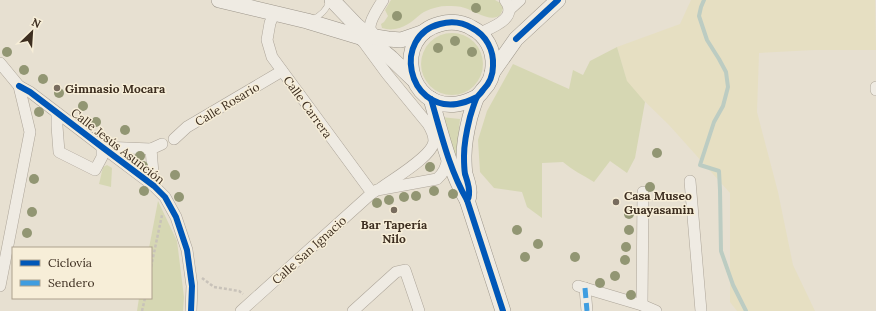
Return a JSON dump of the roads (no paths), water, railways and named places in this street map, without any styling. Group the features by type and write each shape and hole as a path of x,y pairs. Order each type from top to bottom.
{"main road":[{"path":"219,0 274,14 366,32 388,39 401,40 424,32 437,25 452,22 467,25 474,28 482,36 492,52 492,73 488,85 477,97 464,103 453,105 441,104 420,91 414,79 410,65 415,44 424,32"},
{"path":"331,0 366,32 379,48 414,79"},
{"path":"492,73 516,39 558,0"},
{"path":"482,36 498,40 516,39"},
{"path":"467,200 469,194 465,172 465,142 470,117 477,97"},
{"path":"431,99 448,158 460,188 467,200 503,311"}],"street":[{"path":"366,32 383,0"},
{"path":"482,36 506,18 507,5 520,0"},
{"name":"Calle Carrera","path":"274,14 270,23 267,40 272,57 375,192"},
{"name":"Calle San Ignacio","path":"241,311 375,192 421,160 433,146 434,142 432,130 387,74 366,32"},
{"path":"0,63 19,86 30,132 0,286"},
{"name":"Calle Rosario","path":"174,139 187,127 282,72"},
{"name":"Calle Jesús Asunción","path":"19,86 30,92 58,113 154,186 165,197 176,217 187,250 192,286 191,311"},
{"path":"58,113 57,126 59,152 95,170 102,157 102,147 151,148 162,144"},
{"path":"151,148 154,186"},
{"path":"375,192 437,180 446,170 448,158"},
{"path":"690,181 701,311"},
{"path":"642,305 643,192"},
{"path":"353,311 396,272 405,270 419,311"},
{"path":"587,311 581,287 642,305 656,311"}],"lane":[{"path":"307,21 324,12 331,0"}],"waterway":[{"path":"704,0 699,16 707,40 726,72 728,87 723,106 714,122 700,165 719,171 721,251 733,285 746,311"}],"place":[{"name":"Gimnasio Mocara","path":"57,88"},
{"name":"Casa Museo Guayasamin","path":"616,202"},
{"name":"Bar Tapería Nilo","path":"394,210"}]}
